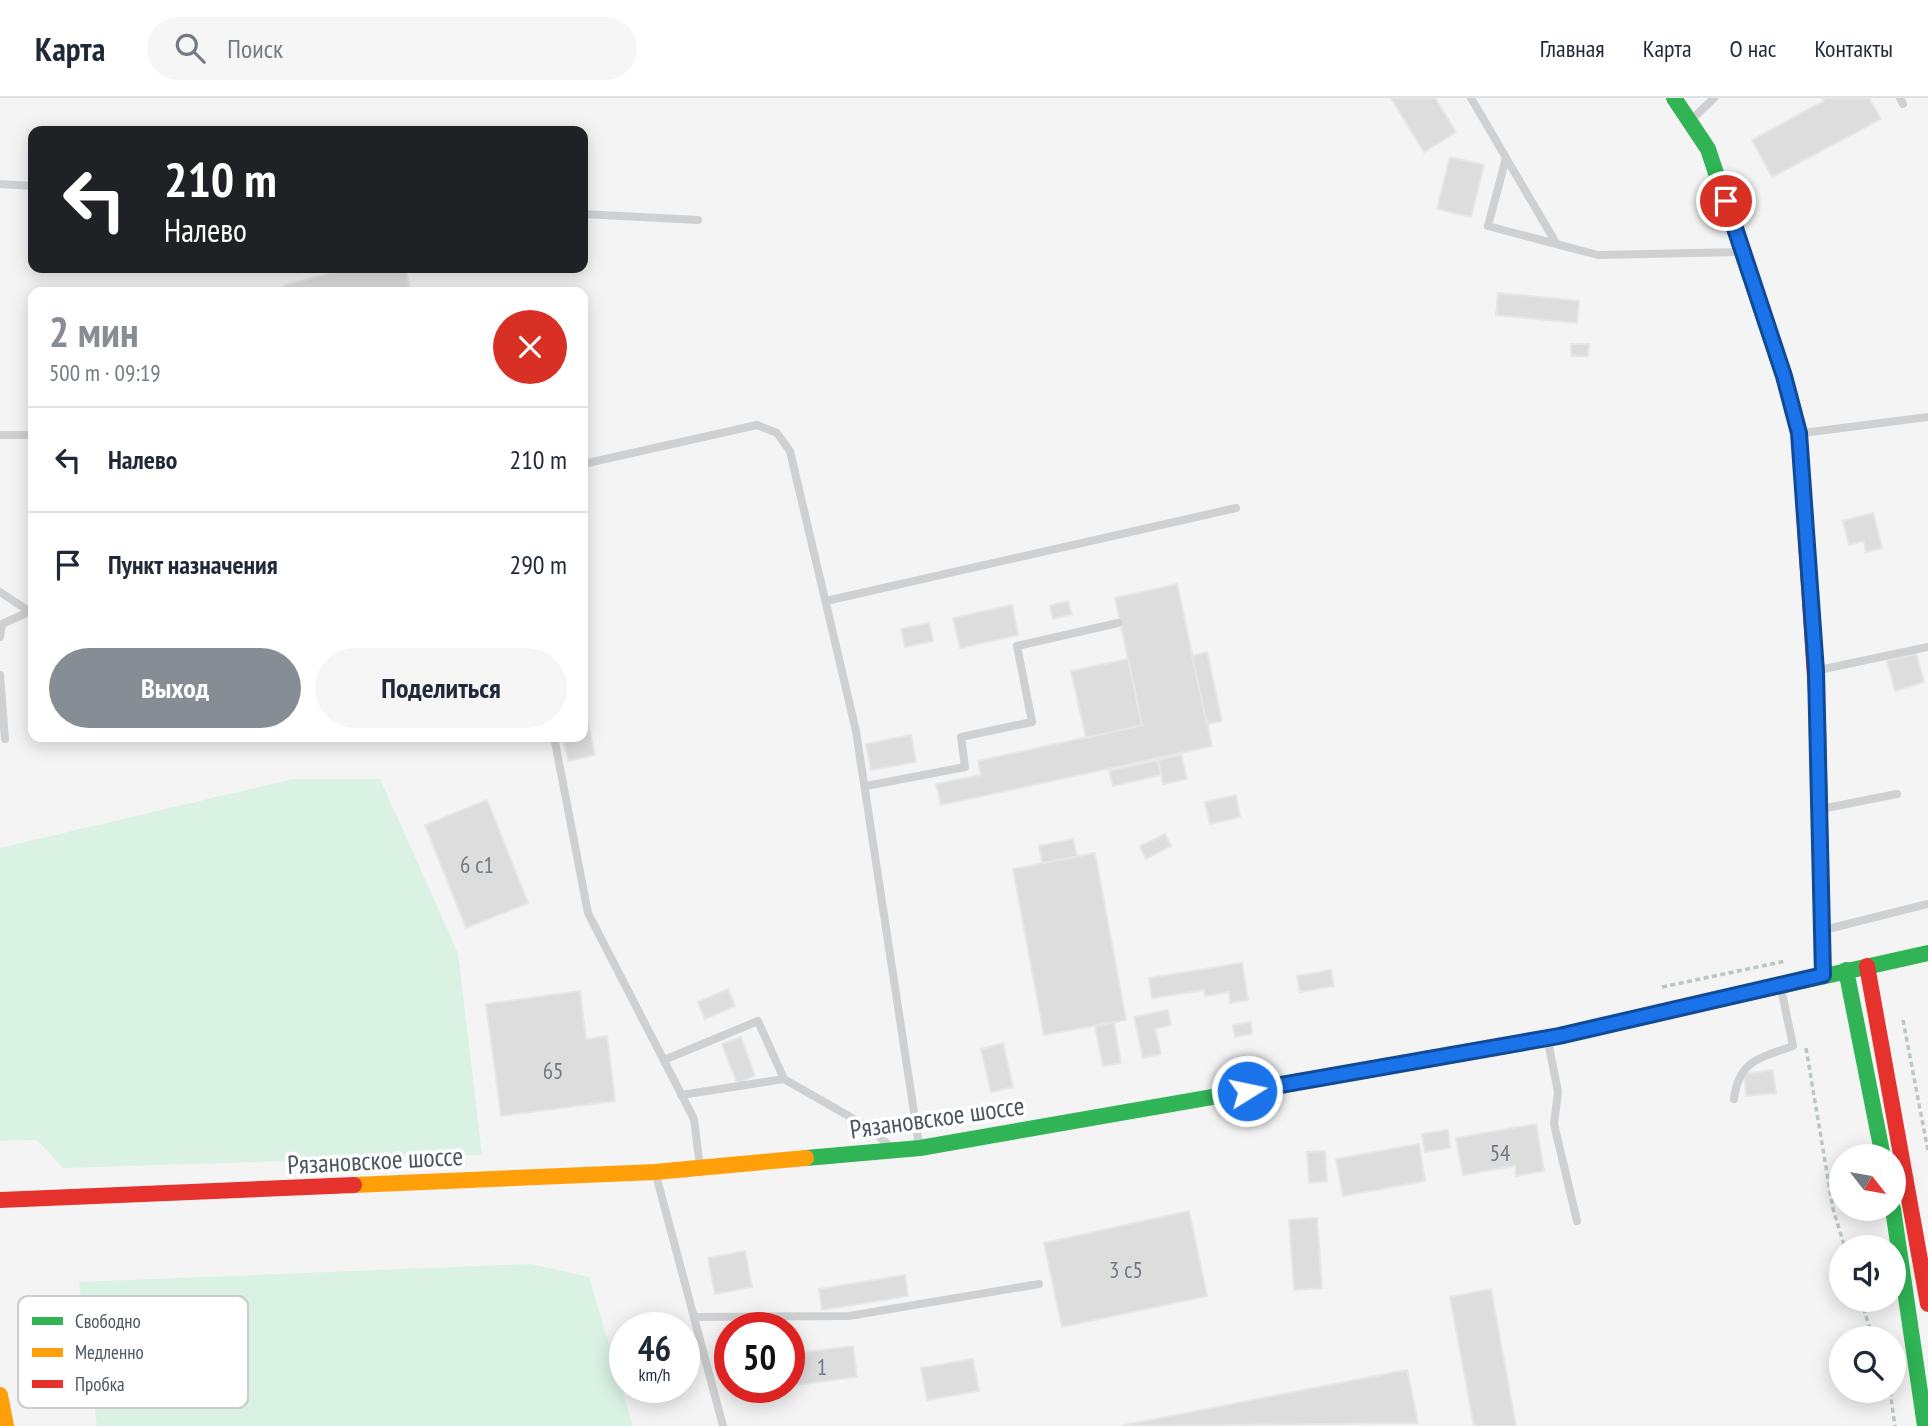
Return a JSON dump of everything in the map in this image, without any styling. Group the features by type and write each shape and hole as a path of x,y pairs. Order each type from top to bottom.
{"main road":[{"path":"1674,98 1708,149 1784,376 1799,433 1816,671 1823,975"},
{"name":"Рязановское шоссе","path":"0,1200 655,1172 920,1148 1547,1038 1928,953"},
{"path":"1867,966 1928,1304"},
{"path":"1846,970 1880,1144"},
{"path":"1895,1222 1925,1426"},
{"path":"0,1395 6,1426"}],"lane":[{"path":"1471,98 1556,243"},
{"path":"1691,121 1714,98"},
{"path":"1506,158 1488,226 1598,255 1744,252"},
{"path":"0,184 28,186"},
{"path":"588,214 698,220"},
{"path":"1799,433 1834,431 1928,417"},
{"path":"588,463 757,425 778,433 790,451 866,786 920,1148"},
{"path":"0,435 28,435"},
{"path":"826,601 1236,508"},
{"path":"0,592 28,608"},
{"path":"0,637 2,624 28,611"},
{"path":"866,786 965,767 961,737 1032,722 1017,646 1118,623"},
{"path":"1816,671 1928,647"},
{"path":"0,675 5,739"},
{"path":"555,742 588,912 694,1119 700,1169"},
{"path":"1820,809 1897,794"},
{"path":"1824,930 1928,904"},
{"path":"1734,1099 1736,1078 1755,1059 1793,1046 1780,985"},
{"path":"664,1060 758,1021 784,1079 866,1126 895,1150"},
{"path":"1547,1038 1558,1092 1554,1124 1577,1222"},
{"path":"681,1095 784,1079"},
{"path":"655,1172 693,1312"},
{"path":"700,1317 849,1316 1039,1284"},
{"path":"700,1340 723,1426"}],"path":[{"path":"1662,986 1786,961"},
{"path":"1903,1020 1928,1151"},
{"path":"1804,1039 1833,1209 1841,1235"},
{"path":"1892,1403 1895,1426"}],"green space":[{"path":"293,779 380,779 458,953 482,1155 63,1168 37,1140 0,1141 0,848"},
{"path":"531,1264 589,1277 609,1345 609,1403 626,1403 633,1426 97,1426 95,1408 248,1408 248,1296 81,1296 79,1282"}],"building":[{"path":"1391,98 1435,98 1456,132 1424,152"},
{"path":"1822,98 1869,98 1881,119 1772,177 1752,140 1824,101"},
{"path":"1450,157 1484,165 1471,217 1437,209"},
{"path":"333,273 406,273 410,287 285,287"},
{"path":"1498,293 1579,301 1577,323 1496,315"},
{"path":"1571,344 1589,344 1588,356 1571,356"},
{"path":"1873,513 1882,548 1866,552 1864,541 1849,545 1843,521"},
{"path":"1177,584 1212,746 941,805 936,784 981,775 978,761 1142,725 1115,598"},
{"path":"1068,601 1072,614 1053,619 1050,606"},
{"path":"1012,605 1018,635 960,648 953,618"},
{"path":"929,623 933,641 905,647 901,629"},
{"path":"1207,652 1222,721 1207,724 1192,656"},
{"path":"1916,653 1924,682 1895,691 1887,661"},
{"path":"1128,659 1142,725 1086,738 1071,671"},
{"path":"588,723 595,755 568,761 564,742 588,742"},
{"path":"911,735 916,762 871,770 866,744"},
{"path":"1181,755 1187,779 1163,784 1158,760"},
{"path":"1158,760 1161,775 1113,786 1109,771"},
{"path":"1236,795 1240,817 1210,824 1205,802"},
{"path":"487,800 528,903 466,928 425,825"},
{"path":"1165,834 1171,846 1146,859 1140,846"},
{"path":"1073,839 1077,857 1042,863 1039,846"},
{"path":"1095,853 1126,1020 1044,1035 1013,869"},
{"path":"1242,963 1248,1000 1230,1003 1229,992 1205,996 1204,990 1152,998 1149,978"},
{"path":"1331,970 1334,986 1300,992 1297,976"},
{"path":"728,989 735,1006 705,1019 698,1002"},
{"path":"580,991 586,1039 607,1036 615,1101 501,1116 486,1004"},
{"path":"1168,1010 1171,1025 1155,1029 1161,1054 1143,1058 1134,1017"},
{"path":"1114,1022 1121,1063 1103,1066 1095,1026"},
{"path":"1251,1022 1252,1034 1235,1037 1233,1025"},
{"path":"741,1037 755,1076 737,1083 722,1044"},
{"path":"1003,1043 1013,1087 991,1092 981,1049"},
{"path":"1773,1070 1776,1093 1746,1096 1744,1074"},
{"path":"1536,1124 1544,1171 1516,1176 1515,1166 1463,1175 1456,1138"},
{"path":"1448,1130 1450,1148 1425,1152 1422,1134"},
{"path":"1419,1144 1425,1181 1343,1196 1336,1159"},
{"path":"1325,1151 1327,1181 1309,1183 1307,1152"},
{"path":"1189,1211 1207,1296 1062,1327 1044,1243"},
{"path":"1317,1218 1322,1288 1294,1290 1289,1220"},
{"path":"745,1251 752,1287 715,1294 708,1258"},
{"path":"905,1275 908,1296 822,1310 819,1289"},
{"path":"1491,1289 1516,1426 1474,1426 1450,1297"},
{"path":"853,1346 857,1377 805,1384 805,1352"},
{"path":"973,1359 979,1391 927,1400 921,1368"},
{"path":"1407,1370 1418,1423 1124,1426 1124,1425"}],"traffic: fast":[{"path":"1674,98 1708,149 1788,391"},
{"path":"1818,723 1823,975"},
{"path":"1704,1003 1928,953"},
{"path":"1846,970 1880,1144"},
{"path":"806,1158 920,1148 1275,1086"},
{"path":"1895,1222 1925,1426"}],"traffic: slow":[{"path":"354,1185 655,1172 806,1158"},
{"path":"0,1395 6,1426"}],"traffic: jam":[{"path":"1788,391 1799,433 1818,723"},
{"path":"1867,966 1928,1304"},
{"path":"1275,1086 1559,1036 1704,1003"},
{"path":"0,1200 354,1185"}],"route":[{"path":"1247,1091 1559,1036 1823,975 1816,671 1799,433 1784,376 1726,201"}]}
